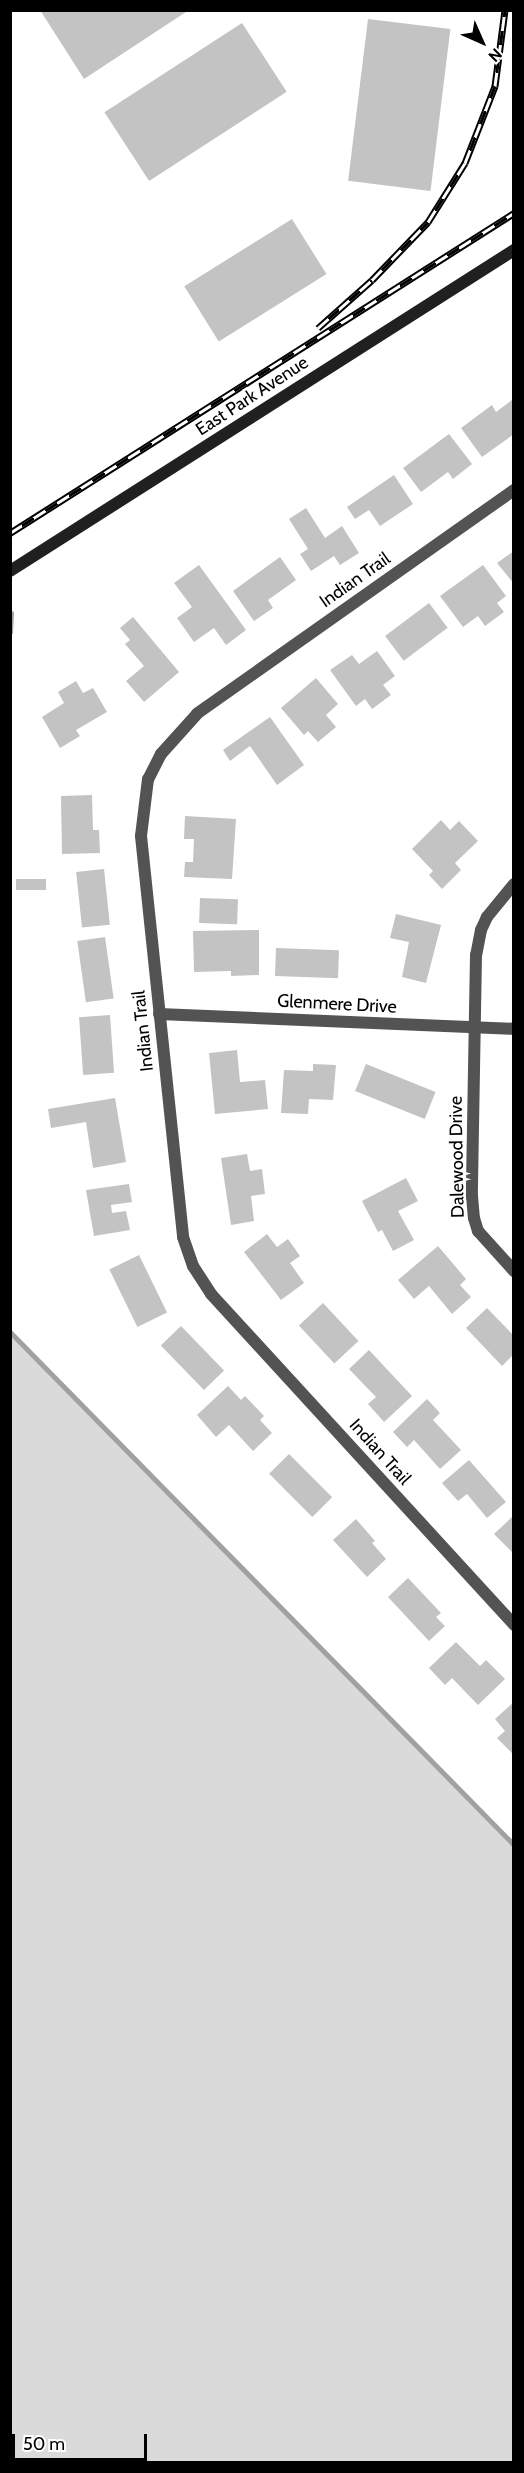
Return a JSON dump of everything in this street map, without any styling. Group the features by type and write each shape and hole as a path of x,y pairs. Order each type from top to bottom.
{"street":[{"name":"East Park Avenue","path":"10,571 513,250"},
{"name":"Indian Trail","path":"513,490 197,714 161,754 148,779 141,836 183,1237 187,1252 202,1281 513,1625"},
{"name":"Dalewood Drive","path":"513,884 494,905 481,930 476,955 474,1028 474,1218 486,1242 513,1271"},
{"name":"Glenmere Drive","path":"159,1014 513,1029"}],"shaded area":[{"path":"10,1335 513,1847 513,2462 11,2462"}],"building":[{"path":"40,10 189,10 84,79"},
{"path":"368,19 450,29 431,191 348,181"},
{"path":"242,23 287,92 149,181 104,112"},
{"path":"292,219 326,274 219,341 184,286"},
{"path":"512,400 514,434 482,457 461,428 492,405 496,412"},
{"path":"449,434 472,464 453,479 448,472 421,492 403,468"},
{"path":"394,475 413,504 380,526 369,510 355,519 347,507"},
{"path":"306,508 325,538 342,526 359,553 340,565 334,556 311,571 300,554 308,549 289,519"},
{"path":"514,551 514,584 497,563"},
{"path":"280,557 296,580 268,600 273,608 254,621 233,591"},
{"path":"199,565 246,630 226,645 214,628 194,642 177,618 192,607 174,583"},
{"path":"483,565 506,596 497,603 504,612 485,626 478,616 463,627 440,596"},
{"path":"429,603 448,628 404,661 385,636"},
{"path":"133,617 179,672 144,702 126,681 144,666 125,644 130,640 120,628"},
{"path":"377,651 395,676 383,685 391,695 372,709 365,699 356,706 330,670 352,655 359,664"},
{"path":"316,678 338,704 326,715 336,727 318,742 308,731 304,735 281,708"},
{"path":"76,681 83,693 93,688 107,712 76,730 80,736 60,748 42,717 64,703 58,692"},
{"path":"270,717 304,765 277,785 250,746 230,761 223,750"},
{"path":"92,795 93,830 99,830 100,853 62,854 61,796"},
{"path":"185,816 236,819 232,879 184,877 185,862 193,862 194,839 184,839"},
{"path":"441,820 450,830 459,821 478,841 455,863 461,870 442,889 429,875 433,871 412,849"},
{"path":"104,869 110,925 82,928 76,872"},
{"path":"16,879 46,879 46,890 16,890"},
{"path":"200,898 238,899 237,924 199,923"},
{"path":"396,914 441,925 426,983 402,977 409,942 390,938"},
{"path":"259,930 259,975 231,976 231,971 194,972 193,931"},
{"path":"105,937 114,998 86,1002 77,941"},
{"path":"276,948 339,950 338,978 275,976"},
{"path":"110,1015 114,1073 83,1075 79,1017"},
{"path":"237,1050 240,1082 265,1080 268,1109 215,1114 209,1053"},
{"path":"313,1064 336,1065 333,1100 309,1099 308,1114 281,1113 284,1070 313,1071"},
{"path":"366,1064 436,1092 425,1119 355,1091"},
{"path":"115,1098 126,1162 93,1168 86,1122 51,1128 48,1109"},
{"path":"247,1154 250,1171 262,1169 265,1194 251,1196 254,1221 231,1225 221,1158"},
{"path":"406,1178 418,1201 398,1211 414,1240 393,1251 382,1230 378,1232 362,1201"},
{"path":"129,1184 132,1202 111,1205 112,1213 126,1211 130,1230 94,1236 86,1190"},
{"path":"267,1234 277,1247 288,1239 300,1256 290,1263 304,1283 281,1300 244,1252"},
{"path":"438,1246 466,1279 460,1285 471,1297 452,1314 429,1286 414,1299 398,1280"},
{"path":"139,1255 167,1313 137,1327 109,1269"},
{"path":"323,1303 358,1341 334,1364 299,1326"},
{"path":"487,1308 514,1336 514,1354 502,1366 466,1328"},
{"path":"181,1326 224,1371 204,1390 161,1345"},
{"path":"369,1350 412,1396 384,1422 368,1404 376,1397 349,1369"},
{"path":"228,1386 241,1400 245,1396 264,1416 260,1420 272,1433 253,1451 229,1425 216,1437 197,1415"},
{"path":"427,1399 440,1413 433,1420 461,1450 440,1469 414,1440 407,1447 393,1432"},
{"path":"289,1454 332,1497 312,1517 269,1474"},
{"path":"469,1460 506,1502 487,1518 467,1494 458,1501 442,1483"},
{"path":"512,1517 514,1518 514,1554 494,1534"},
{"path":"356,1519 375,1541 372,1543 386,1559 367,1577 333,1540"},
{"path":"408,1578 441,1613 436,1617 445,1626 429,1641 388,1597"},
{"path":"456,1642 480,1666 486,1660 505,1679 478,1705 452,1678 445,1685 429,1668"},
{"path":"514,1702 514,1755 497,1738 505,1731 495,1719"}],"waterway":[{"path":"10,632 11,613"},
{"path":"10,1332 514,1845"}],"railway":[{"path":"318,328 372,280 428,222 465,163 495,86 505,10"},
{"path":"10,533 514,213"}]}
